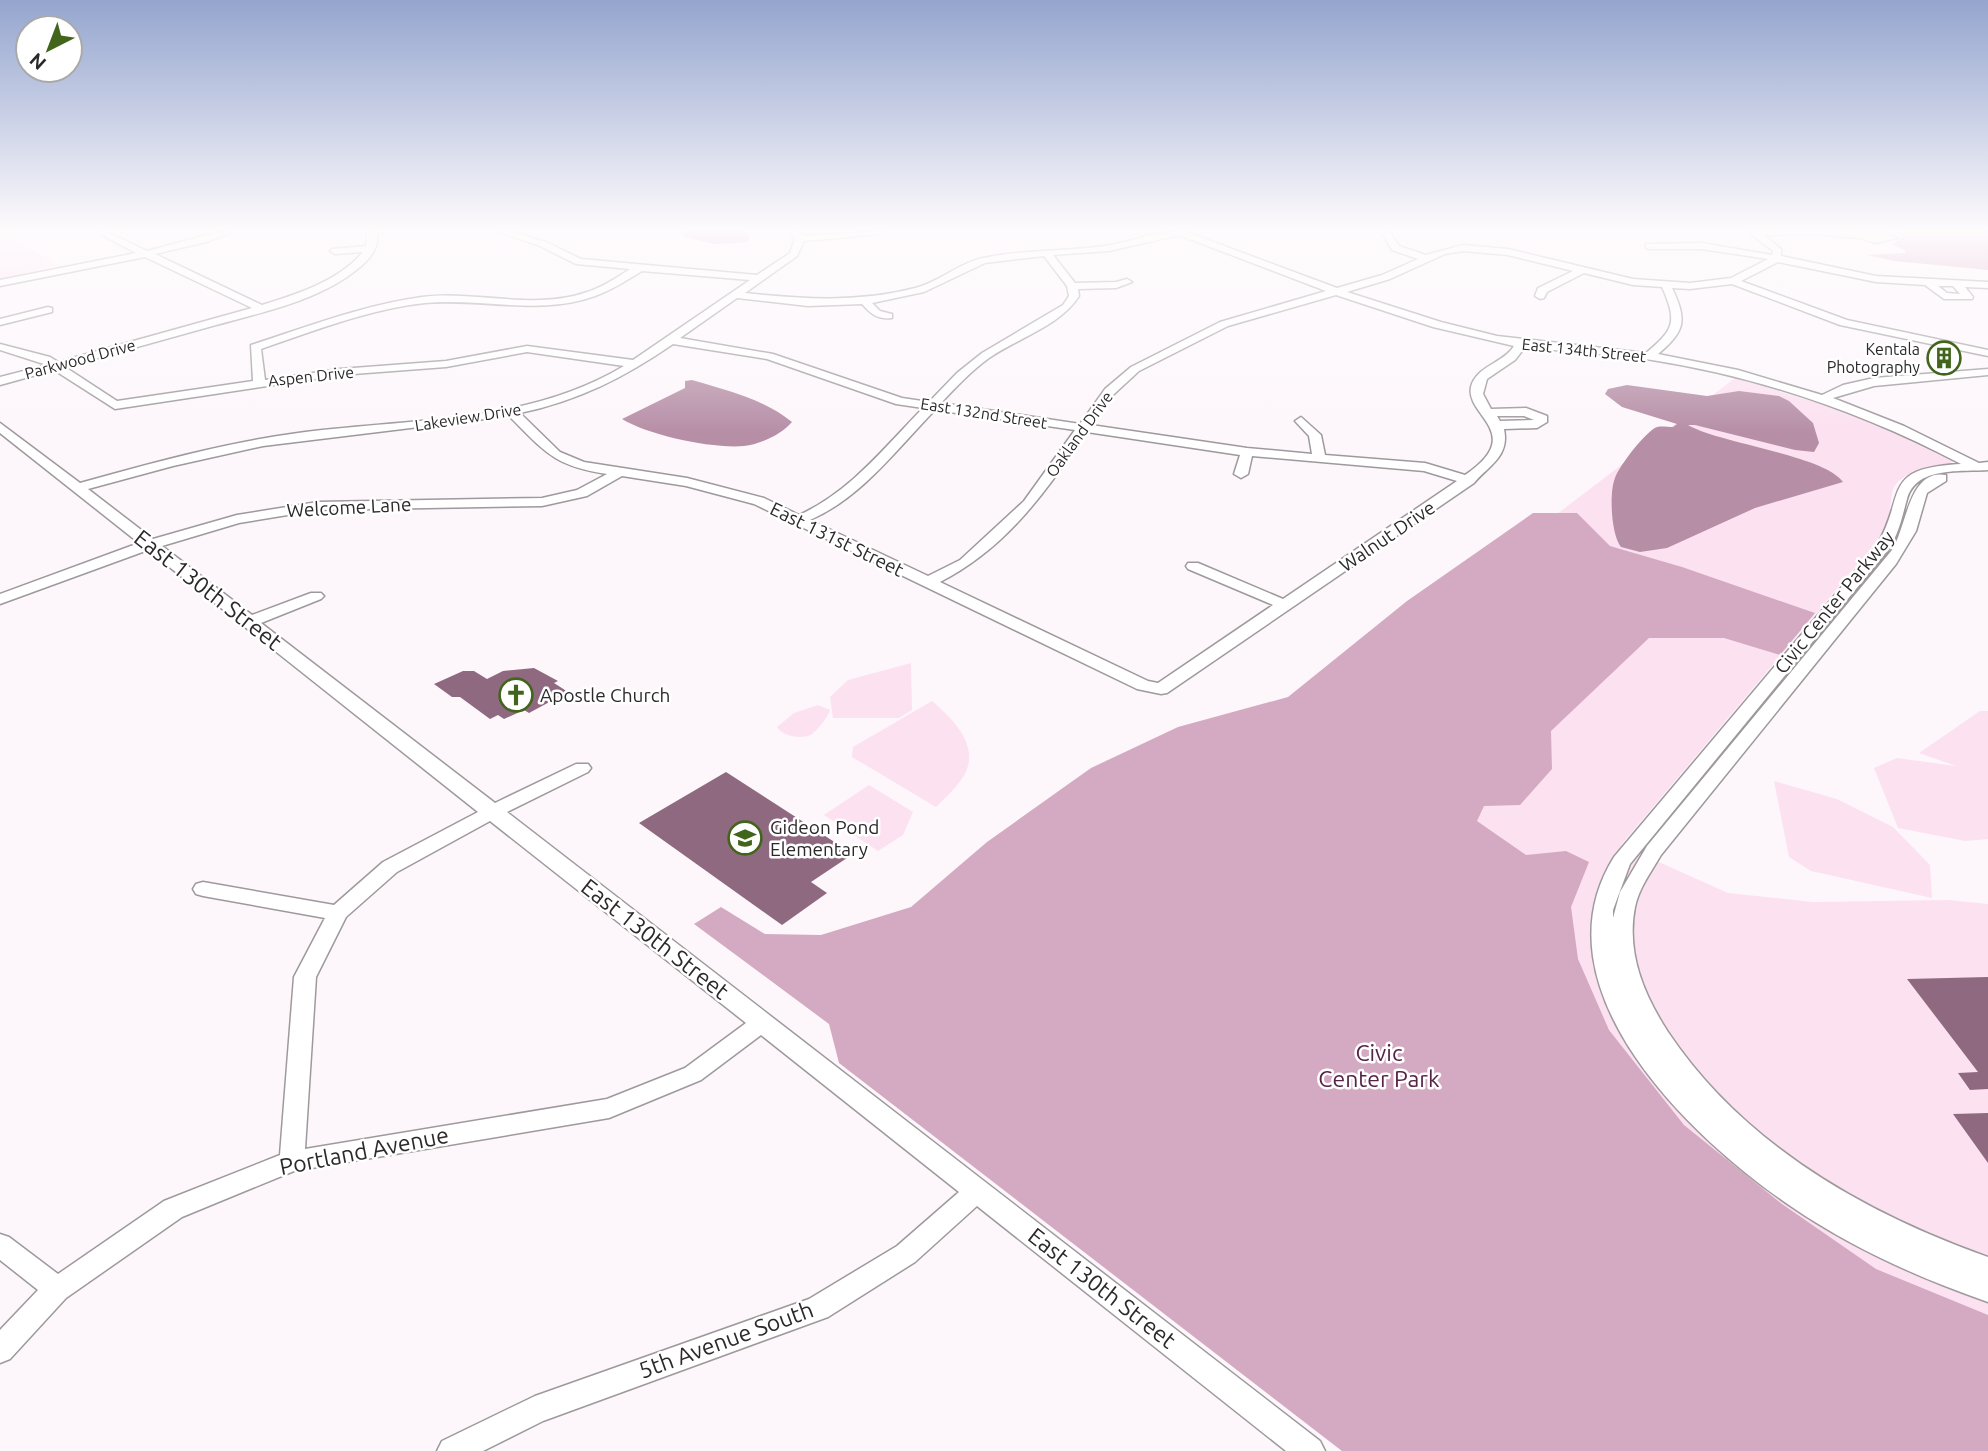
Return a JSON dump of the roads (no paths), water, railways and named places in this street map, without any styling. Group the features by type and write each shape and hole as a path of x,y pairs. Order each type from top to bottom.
{"street":[{"path":"240,299 262,309"},
{"name":"Parkwood Drive","path":"0,381 262,309 287,299"},
{"path":"259,382 255,347 421,300 453,299"},
{"path":"478,299 527,303 573,299"},
{"name":"Lakeview Drive","path":"78,488 167,462 250,444 325,433 448,423 512,412 585,390 636,364 731,299"},
{"path":"769,299 808,303 876,299"},
{"path":"799,520 828,506 850,490 986,355 1067,307 1072,299"},
{"name":"Oakland Drive","path":"928,582 965,563 998,536 1028,504 1109,392 1135,369 1224,324 1312,299"},
{"name":"East 134th Street","path":"1355,299 1394,312 1521,344 1649,356 1739,374 1824,398 1888,422 1984,469"},
{"path":"1649,356 1672,338 1679,324 1678,311 1672,299"},
{"path":"1780,299 1844,323 1988,352"},
{"path":"865,301 876,313 888,316"},
{"path":"0,322 48,310"},
{"name":"East 132nd Street","path":"671,340 769,356 875,394 932,406 1247,452 1425,467 1469,480"},
{"name":"Walnut Drive","path":"1161,689 1487,466 1497,450 1498,430 1477,391 1479,381 1489,371 1512,357 1521,344"},
{"name":"Aspen Drive","path":"0,347 46,359 58,365 115,405 259,382 340,372 446,364 527,349 636,364"},
{"path":"1824,398 1847,388 1874,382 1988,372"},
{"name":"East 131st Street","path":"512,412 555,455 581,466 722,490 759,501 1143,685 1161,689"},
{"path":"1301,421 1315,435 1319,459"},
{"name":"East 130th Street","path":"0,427 1310,1451"},
{"path":"1241,474 1247,452"},
{"name":"Civic Center Parkway","path":"1984,469 1957,467 1931,472 1914,479 1906,486 1901,494 1894,528 1883,547 1621,862 1603,898 1600,926 1602,959 1607,977 1636,1038 1671,1086 1712,1129 1766,1174 1834,1220 1900,1255 1988,1290"},
{"name":"Civic Center Parkway","path":"1984,469 1931,482 1918,494 1911,526 1898,551 1641,870 1625,904 1622,931 1625,962 1630,979 1658,1036 1692,1081 1730,1121 1781,1162 1844,1204 1905,1236 1988,1269"},
{"name":"Welcome Lane","path":"0,599 152,545 234,520 312,506 363,503 519,510 581,495 602,485 619,472"},
{"path":"1193,566 1285,605"},
{"path":"249,622 316,596"},
{"path":"292,1161 305,977 338,913 390,867 492,812 582,768"},
{"path":"203,889 338,913"},
{"name":"Portland Avenue","path":"0,1350 57,1289 173,1209 292,1161 609,1108 693,1074 762,1023"},
{"name":"5th Avenue South","path":"452,1451 535,1410 818,1308 906,1254 977,1191"},
{"path":"0,1245 57,1289"}],"place":[{"name":"Kentala Photography","path":"1944,358"},
{"name":"Apostle Church","path":"516,695"},
{"name":"Gideon Pond Elementary","path":"745,838"}],"park label":[{"name":"Civic Center Park","path":"1379,1066"}]}
